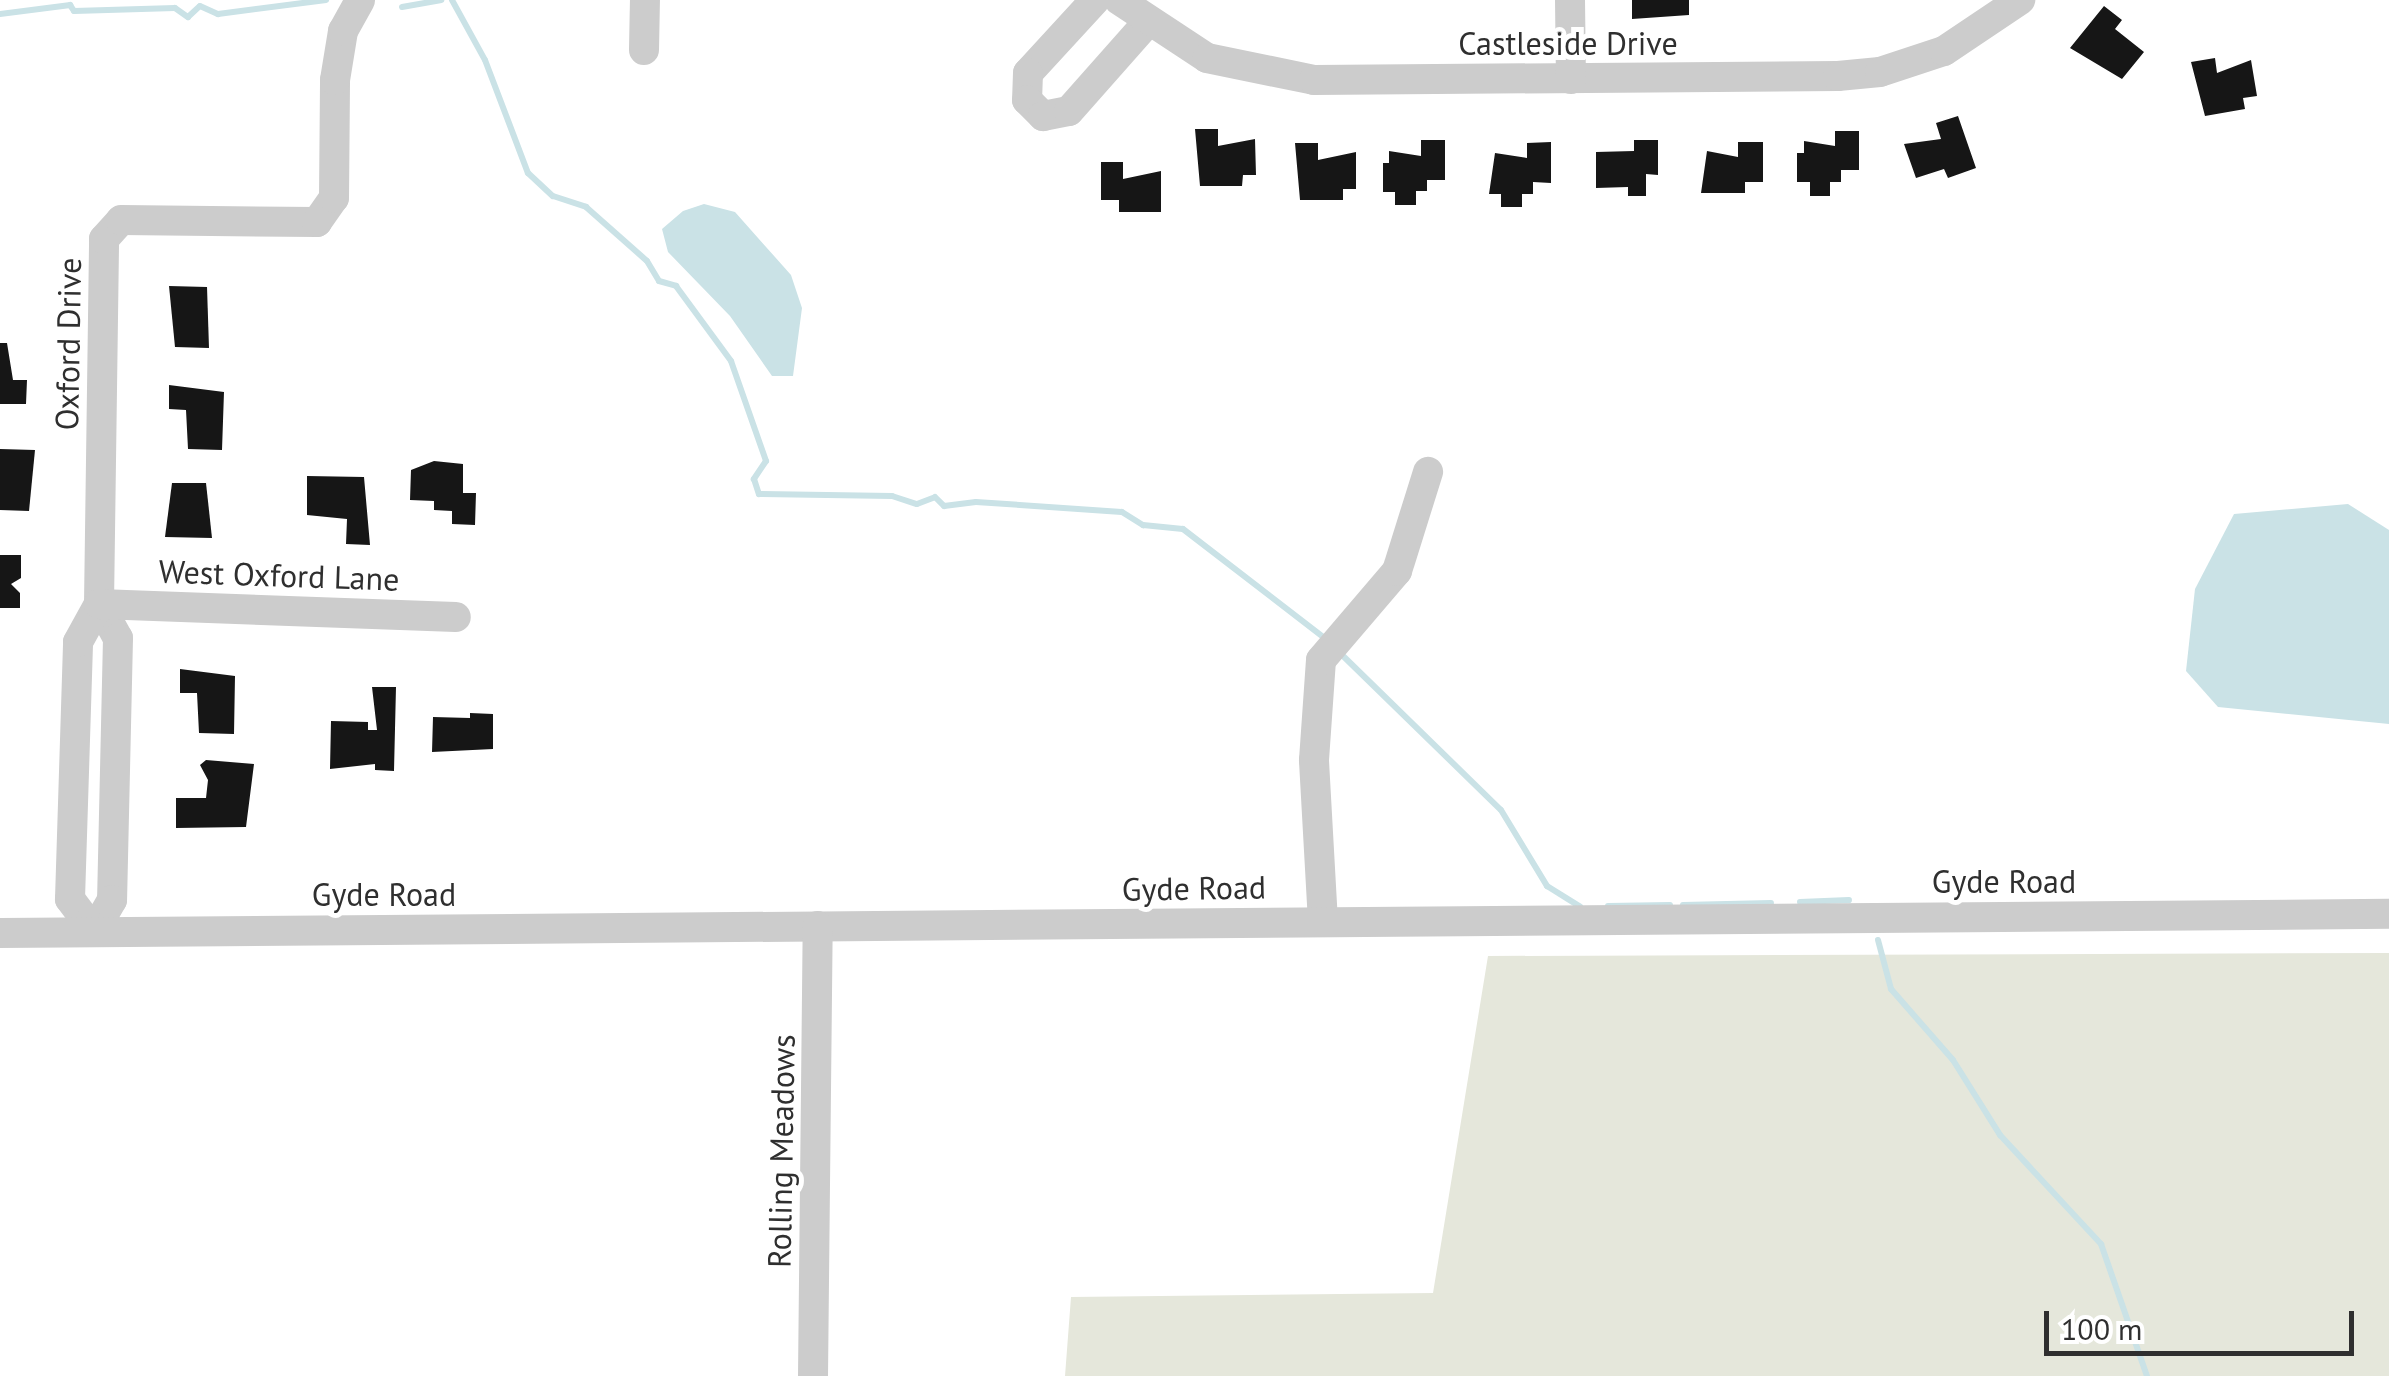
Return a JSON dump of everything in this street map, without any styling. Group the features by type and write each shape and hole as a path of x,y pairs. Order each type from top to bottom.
{"street":[{"name":"Oxford Drive","path":"99,604 118,638 112,900 94,932 70,899 78,642 99,604 104,239 121,220 316,222 334,198 336,80 343,32 360,0"},
{"path":"644,50 645,0"},
{"path":"1095,0 1028,73 1027,100 1043,116 1069,111 1146,24"},
{"name":"Castleside Drive","path":"1119,0 1146,24 1207,58 1280,78 1880,72 1957,44 2020,0"},
{"path":"1570,0 1571,78"},
{"path":"1322,922 1314,760 1330,648 1397,571 1428,472"},
{"name":"West Oxford Lane","path":"99,604 456,617"},
{"name":"Gyde Road","path":"0,933 2389,914"},
{"name":"Rolling Meadows","path":"813,1376 818,926"}],"shaded area":[{"path":"2389,953 2389,1376 1065,1376 1071,1297 1433,1293 1488,956"}],"water":[{"path":"704,204 735,212 791,275 802,308 793,376 772,376 730,316 668,252 662,229 683,211"},
{"path":"2348,504 2389,530 2389,724 2218,707 2186,671 2195,589 2234,514"}],"building":[{"path":"1632,0 1689,0 1689,15 1632,19"},
{"path":"2104,6 2122,20 2115,29 2144,52 2122,79 2070,48"},
{"path":"2215,58 2217,73 2251,60 2257,96 2243,98 2245,109 2205,116 2191,62"},
{"path":"1958,116 1976,168 1948,178 1944,169 1916,178 1904,144 1941,139 1936,123"},
{"path":"1195,129 1218,129 1218,146 1255,139 1256,175 1243,175 1242,186 1200,186"},
{"path":"1835,131 1859,131 1859,170 1841,170 1841,182 1830,182 1830,196 1810,196 1810,182 1797,182 1797,153 1804,153 1804,141 1835,146"},
{"path":"1421,140 1445,140 1445,180 1427,180 1427,191 1416,191 1416,205 1395,205 1395,192 1383,192 1383,163 1389,163 1389,151 1421,156"},
{"path":"1634,140 1658,140 1658,175 1646,174 1646,196 1628,196 1628,187 1596,188 1596,152 1634,151"},
{"path":"1551,142 1551,183 1533,182 1533,194 1522,194 1522,207 1501,207 1501,194 1489,194 1495,153 1527,158 1527,143"},
{"path":"1738,142 1763,142 1763,182 1745,182 1745,193 1701,193 1707,151 1738,157"},
{"path":"1295,143 1318,143 1318,160 1356,152 1356,189 1343,189 1343,200 1300,200"},
{"path":"1101,162 1123,162 1123,179 1161,171 1161,212 1119,212 1119,200 1101,200"},
{"path":"169,286 207,287 209,348 175,347"},
{"path":"0,343 7,343 13,380 27,380 26,404 0,404"},
{"path":"169,385 224,392 222,450 188,449 186,410 169,409"},
{"path":"0,449 35,450 29,511 0,510"},
{"path":"434,461 463,464 463,493 476,493 475,525 452,524 452,511 434,510 434,501 410,500 411,470"},
{"path":"307,476 364,477 370,545 346,544 347,519 307,515"},
{"path":"172,483 206,483 212,538 165,537"},
{"path":"0,555 21,555 21,578 11,584 20,593 20,608 0,608"},
{"path":"180,669 235,676 234,734 199,733 197,693 180,693"},
{"path":"372,687 396,687 394,771 375,770 375,764 330,769 331,721 368,722 368,730 377,730"},
{"path":"470,713 493,714 493,749 432,752 433,717 470,718"},
{"path":"206,760 254,764 246,827 176,828 176,798 206,798 208,780 200,765"}],"waterway":[{"path":"0,14 70,5 74,11 175,8 188,17 200,6 218,14 326,0"},
{"path":"402,7 441,0"},
{"path":"452,0 485,60 528,173 553,196 586,207 647,261 659,281 676,286 731,361 766,461 754,479 759,494 892,496 917,504 935,497 944,506 976,502 1122,512 1143,525 1183,529 1326,639"},
{"path":"1339,652 1501,810 1547,886 1580,907"},
{"path":"1800,902 1849,900"},
{"path":"1683,905 1771,903"},
{"path":"1608,906 1670,905"},
{"path":"1878,940 1891,989 1953,1060 2000,1135 2101,1244 2147,1376"}]}
